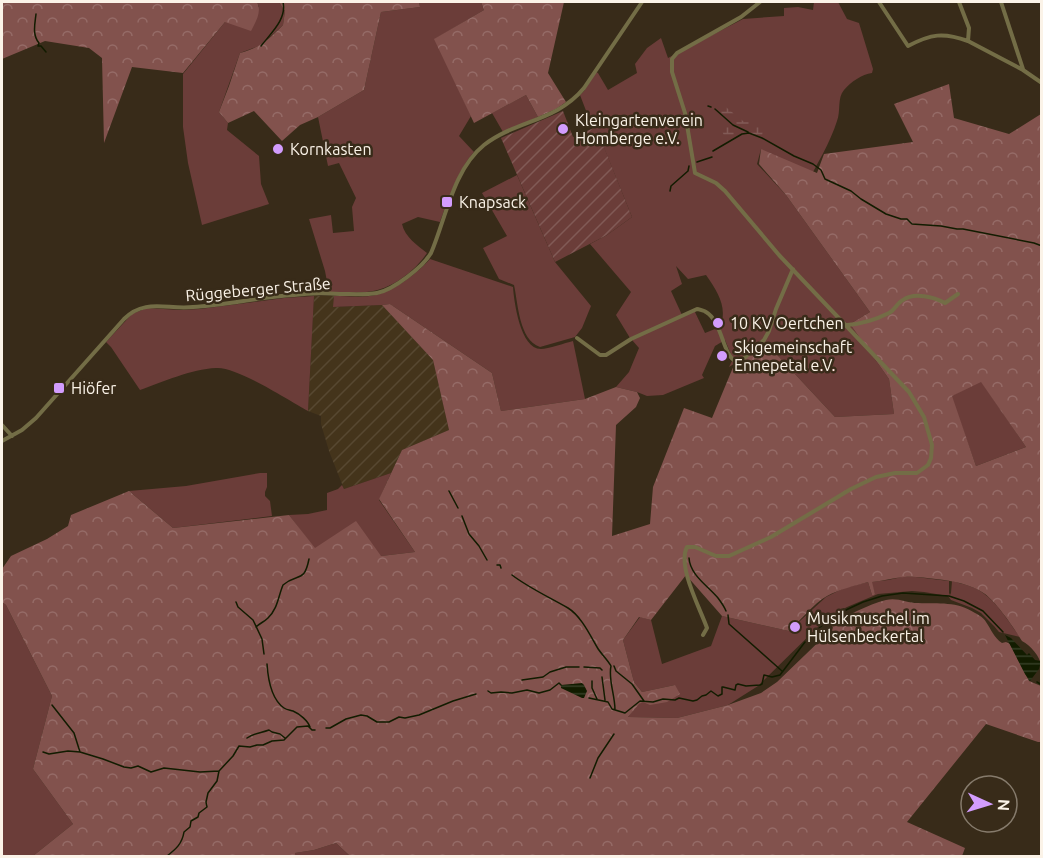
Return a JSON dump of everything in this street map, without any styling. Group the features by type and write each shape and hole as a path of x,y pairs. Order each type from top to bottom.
{"street":[{"name":"Rüggeberger Straße","path":"2,441 22,430 36,418 124,319 140,308 149,306 191,308 307,294 378,293 413,272 427,260 431,253 451,197 472,158 485,144 551,114 576,97 642,2"},
{"path":"703,635 707,628 686,571 684,553 687,547 695,547 716,556 729,556 771,537 851,489 876,477 895,473 917,473 928,465 931,458 932,445 924,417 909,392 793,269 725,191 716,183 695,173 685,113 672,72 672,58 677,52 741,17 760,2"},
{"path":"879,2 908,45 923,38 942,34 950,35 968,41 1023,70 1041,83"},
{"path":"959,2 969,27 968,41"},
{"path":"1001,2 1023,70"},
{"path":"576,338 600,355 606,355 631,339 697,309 708,313 720,332 731,358 737,362 741,361 767,336 793,269"},
{"path":"846,325 867,321 888,313 906,298 933,297 945,303 958,294"},
{"path":"2,425 12,436"}],"shaded area":[{"path":"314,296 334,296 334,307 382,305 433,360 449,430 402,450 391,473 344,489 329,451 321,416 308,411"},
{"path":"1005,635 1011,638 1027,655 1029,653 1035,660 1041,661 1039,669 1030,681 1025,674"},
{"path":"582,683 587,691 584,698 561,688 561,685"}],"green space":[{"path":"2,2 257,2 259,9 251,31 225,22 183,73 132,67 104,143 102,58 89,48 45,41 2,59"},
{"path":"257,2 279,2 285,11 283,25 261,45 240,53 219,112 228,123 227,130 259,156 261,184 269,204 202,225 188,163 183,127 183,74 225,22 259,7"},
{"path":"279,2 419,2 420,7 381,12 364,90 300,125 282,141 254,111 228,123 219,112 240,53 264,42 283,25 285,11"},
{"path":"419,2 481,2 484,10 435,39 471,116 459,136 474,152 458,176 440,222 418,217 402,224 415,244 427,253 416,266 396,282 381,289 362,292 329,292 309,219 331,215 333,233 354,231 352,207 356,198 339,163 328,166 318,117 364,90 381,12 420,7"},
{"path":"481,2 564,2 548,73 566,102 538,117 526,95 474,123 434,39 484,10"},
{"path":"814,2 838,2 847,19 859,23 873,69 872,73 857,79 842,93 834,129 806,185 761,149 757,164 786,195 870,312 850,324 889,379 894,414 835,417 767,344 729,367 733,359 725,340 715,346 702,375 704,378 663,395 647,396 616,387 629,372 639,348 632,340 694,310 705,333 720,327 723,313 718,294 706,275 688,279 676,266 682,284 671,291 682,315 630,338 616,315 631,292 590,244 632,217 580,95 596,72 608,90 637,73 635,64 647,48 661,38 668,58 743,19 784,16 784,8 798,7 813,10"},
{"path":"949,84 954,118 1009,134 1041,114 1041,666 1034,652 1022,641 990,598 962,584 920,577 900,577 872,582 875,594 872,595 868,582 822,599 789,631 722,616 686,575 651,620 639,617 623,640 634,682 642,692 675,685 680,694 667,702 650,705 643,702 628,717 677,718 728,705 761,693 777,682 833,628 831,624 879,602 894,599 914,603 948,604 968,609 984,619 999,641 1010,644 1029,681 1041,686 1041,742 986,724 907,822 965,848 962,856 350,856 336,843 295,853 296,856 33,856 73,824 33,769 52,696 6,605 2,602 2,569 11,556 68,526 71,515 129,491 173,528 289,515 315,548 356,521 381,556 415,552 379,499 402,450 449,430 433,360 382,305 390,304 492,373 501,411 585,399 616,387 637,392 640,398 636,407 616,425 612,536 650,524 653,487 684,408 712,418 734,365 767,344 835,417 894,414 889,379 850,324 870,312 786,195 759,164 761,149 817,173 824,154 913,142 894,104","holes":["981,382 1026,447 976,466 952,396"]},
{"path":"526,95 538,117 503,132 492,113"},
{"path":"722,104 743,121 752,122 763,129 762,136 750,139 749,133 742,134 727,143 720,119"},
{"path":"563,111 573,137 596,127 632,217 607,235 555,262 501,138"},
{"path":"517,175 555,262 591,306 582,328 575,337 540,347 533,343 524,329 518,311 514,285 499,279 483,248 507,236 482,193"},
{"path":"430,259 513,287 523,333 534,347 544,349 573,341 585,399 501,411 492,373 390,304 333,307 334,296 371,296 390,290 413,275"},
{"path":"314,296 308,411 249,378 225,369 197,371 140,390 106,342 132,314 147,308 200,309"},
{"path":"981,381 1026,447 976,466 951,396"},
{"path":"267,473 265,496 270,501 272,516 173,528 129,491 186,486"},
{"path":"391,473 379,500 415,552 381,556 314,548 289,515 327,510 327,493 342,485 344,489"},
{"path":"902,577 949,581 950,595 952,581 976,589 993,602 1020,637 999,632 981,613 951,600 948,596 912,591 878,594 828,617 758,686 728,705 677,718 628,717 638,704 675,685 642,692 634,682 623,640 640,617 651,620 662,664 711,646 722,616 789,631 826,597 844,588 868,582 872,595 875,594 871,582"},
{"path":"2,602 6,605 52,696 33,769 73,824 33,856 2,856"},
{"path":"336,843 350,856 296,856 295,853 314,850"}],"waterway":[{"path":"261,46 280,20 283,14 283,2"},
{"path":"36,14 35,36 39,43 38,46 46,52"},
{"path":"715,109 733,125 748,132"},
{"path":"713,151 742,134 749,133 813,164 821,170 825,179 851,191 886,214 907,219 912,224 963,229 1042,246"},
{"path":"697,162 712,157"},
{"path":"670,191 671,186 688,171 689,166"},
{"path":"449,491 458,508"},
{"path":"462,516 469,534 487,560"},
{"path":"689,558 696,575 718,598 726,611"},
{"path":"256,627 274,610 283,585 303,575 309,559"},
{"path":"497,565 501,568"},
{"path":"512,575 573,611 581,621 611,666 610,676 615,710"},
{"path":"811,636 829,619 848,609 882,596 903,593 949,596 964,601 983,611 1003,632"},
{"path":"236,602 238,607 253,620 262,639 264,654"},
{"path":"728,615 729,624 782,671"},
{"path":"589,698 608,702 612,709 625,713 640,701 653,702 679,698 693,701 711,691 718,696 722,694 722,687 735,690 738,684 760,685 764,675 772,677 780,675 805,642"},
{"path":"267,664 269,682 276,699 284,708 301,716 310,727"},
{"path":"614,666 616,671 632,684 644,701"},
{"path":"522,680 543,677 566,667 579,667"},
{"path":"584,667 602,670"},
{"path":"602,677 605,700"},
{"path":"592,681 592,688 597,699"},
{"path":"1037,682 1042,685"},
{"path":"488,691 512,693 527,690 539,693 550,690 559,683 561,685"},
{"path":"326,728 361,715 377,722 389,722 399,717 419,715 476,694"},
{"path":"52,705 74,733 80,752"},
{"path":"167,856 180,843 191,821 207,807 208,793 217,781 219,771 239,746 250,747 284,740 297,727 308,726 315,730"},
{"path":"247,738 269,730 285,738"},
{"path":"590,778 598,758 614,734"},
{"path":"43,752 49,754 80,752 124,767 138,766 151,772 164,768 200,772 219,771"}],"place":[{"name":"Kleingartenverein Homberge e.V.","path":"563,129"},
{"name":"Kornkasten","path":"278,149"},
{"name":"Knapsack","path":"447,202"},
{"name":"10 KV Oertchen","path":"718,323"},
{"name":"Skigemeinschaft Ennepetal e.V.","path":"722,356"},
{"name":"Hiöfer","path":"59,388"},
{"name":"Musikmuschel im Hülsenbeckertal","path":"795,627"}]}
